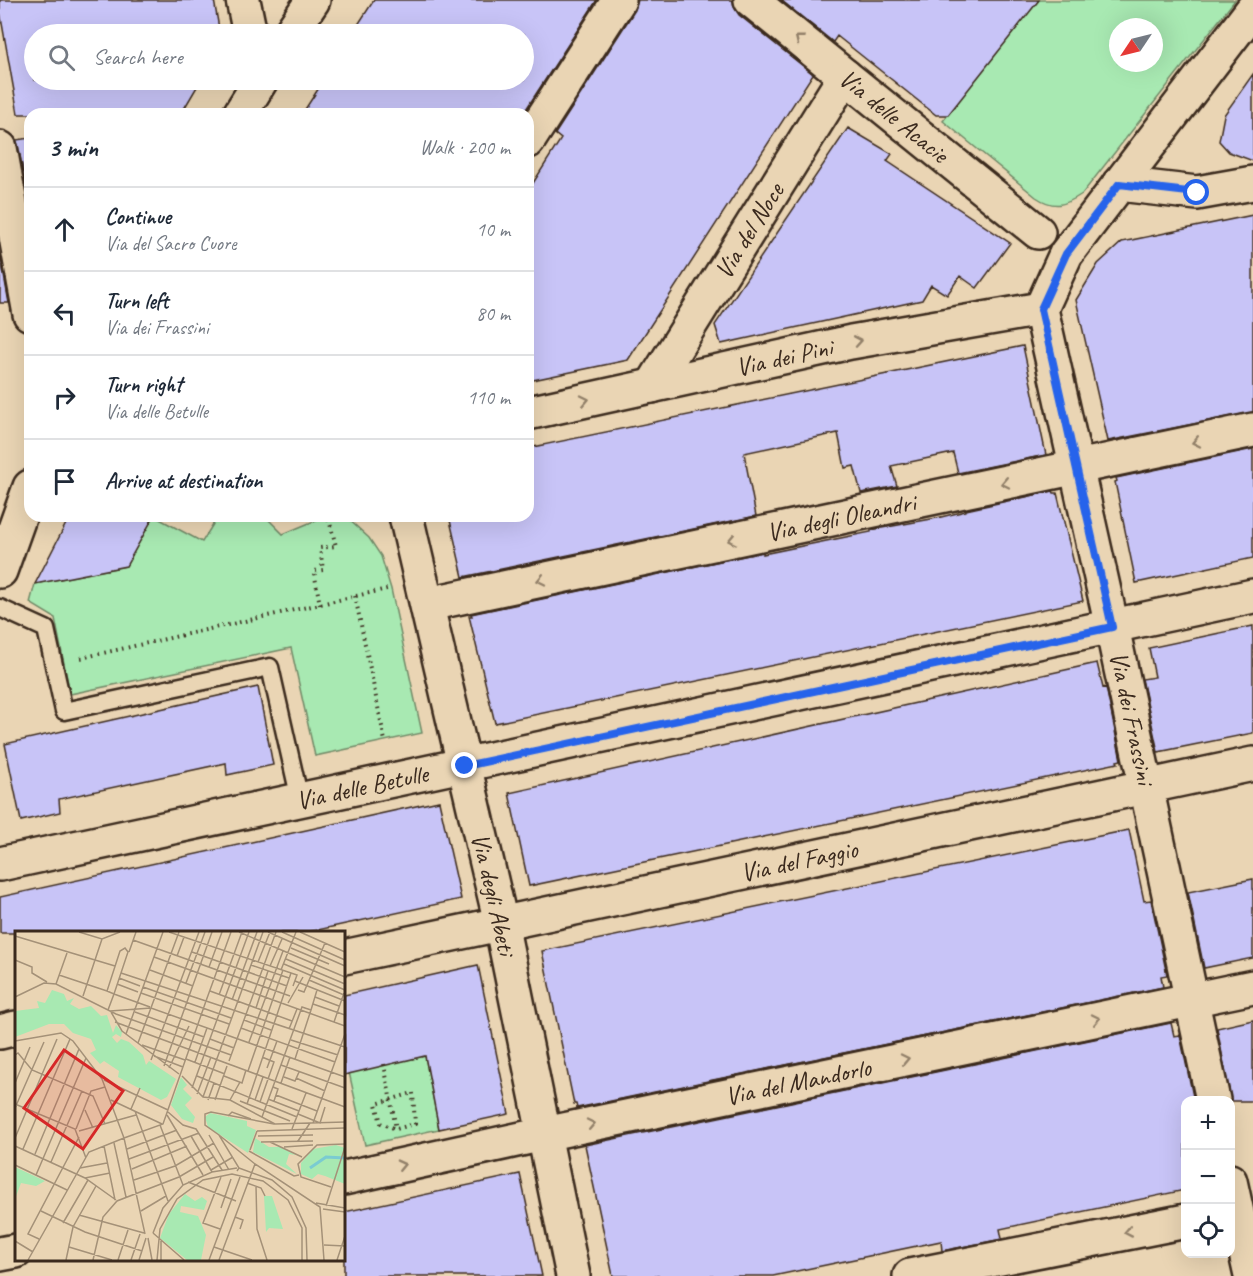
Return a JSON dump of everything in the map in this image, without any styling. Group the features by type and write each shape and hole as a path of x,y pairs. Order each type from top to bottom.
{"street":[{"path":"243,0 248,24"},
{"path":"297,24 313,0"},
{"path":"534,132 619,0"},
{"name":"Via delle Acacie","path":"751,0 1038,232"},
{"path":"1041,309 1066,254 1253,9"},
{"name":"Via del Noce","path":"652,386 845,76"},
{"path":"243,108 253,90"},
{"path":"0,148 19,301"},
{"path":"1119,184 1197,193 1253,183"},
{"name":"Via dei Pini","path":"534,412 851,342 1041,309"},
{"name":"Via dei Frassini","path":"1041,309 1213,1096"},
{"name":"Via degli Oleandri","path":"428,604 1253,430"},
{"path":"0,571 24,504"},
{"name":"Via degli Abeti","path":"408,522 501,923 573,1276"},
{"name":"Via delle Betulle","path":"0,864 1253,596"},
{"name":"Via del Faggio","path":"345,957 1253,764"},
{"name":"Via del Mandorlo","path":"345,1178 544,1134 1253,987"},
{"path":"0,1032 15,1028"},
{"path":"1238,1203 1251,1276"},
{"path":"910,1276 1181,1222"},
{"path":"0,1254 15,1251"}],"lane":[{"path":"0,608 46,629 63,711 270,667 300,801"}],"path":[{"path":"320,605 314,571 323,570 320,548 336,546 330,522"},
{"path":"54,664 391,588"},
{"path":"355,596 385,741"},
{"path":"384,1064 398,1138"},
{"path":"412,1093 415,1124 396,1129 381,1123 376,1104 391,1099 412,1093"}],"green space":[{"path":"1039,0 1235,0 1082,194 1059,204 1048,203 1036,197 943,121"},
{"path":"151,522 165,522 202,542 214,522 271,522 283,534 312,522 352,522 369,538 381,556 391,589 422,733 315,756 291,648 70,694 55,618 30,603 35,584 126,566"},
{"path":"425,1056 439,1129 365,1145 349,1072"}],"building":[{"path":"0,0 214,0 218,24 24,24 24,90 195,90 185,108 24,108 24,114 18,114 0,12"},
{"path":"374,0 597,0 527,108 306,108 318,90 534,90 534,24 358,24"},
{"path":"638,0 733,0 739,15 813,74 628,360 534,380 534,182 561,139 555,134 635,10"},
{"path":"781,0 1039,0 948,115 936,115 837,36 833,42"},
{"path":"1253,74 1253,161 1229,152 1219,141 1224,115"},
{"path":"848,128 892,154 887,161 1010,243 977,288 960,276 947,295 931,285 922,300 721,344 715,325"},
{"path":"24,139 24,177 18,145 16,140"},
{"path":"1253,215 1253,412 1108,441 1076,300 1098,264 1122,242"},
{"path":"0,253 9,303 0,303"},
{"path":"1023,346 1046,455 958,473 953,453 891,466 897,486 861,493 854,466 845,468 838,433 744,453 756,516 463,577 450,522 534,522 534,447"},
{"path":"1253,449 1253,558 1136,583 1116,478"},
{"path":"1053,491 1057,493 1083,601 495,723 469,616 472,616 471,614 763,552 763,554 871,532 871,530 937,518"},
{"path":"67,522 151,522 126,566 35,584"},
{"path":"1253,626 1253,733 1158,752 1142,679 1155,677 1149,648"},
{"path":"1097,663 1103,688 1106,687 1121,760 1117,761 1118,763 529,886 509,793"},
{"path":"258,687 273,765 227,775 226,763 59,799 60,812 21,821 5,744"},
{"path":"439,801 461,899 313,931 15,931 15,933 0,933 0,897"},
{"path":"1129,830 1144,901 1151,900 1167,975 1161,976 1163,987 577,1108 574,1104 542,951"},
{"path":"1253,879 1253,958 1204,968 1188,892"},
{"path":"478,965 509,1114 439,1129 425,1056 345,1075 345,995"},
{"path":"1253,1020 1253,1101 1235,1101 1235,1096 1230,1096 1217,1028"},
{"path":"1171,1023 1174,1036 1180,1035 1193,1096 1181,1096 1181,1191 1000,1229 1002,1239 942,1251 941,1241 773,1276 613,1276 585,1145"},
{"path":"520,1174 542,1276 344,1276 345,1212"}],"route":[{"path":"465,766 1112,627 1041,309 1066,254 1119,184 1197,193"}]}
